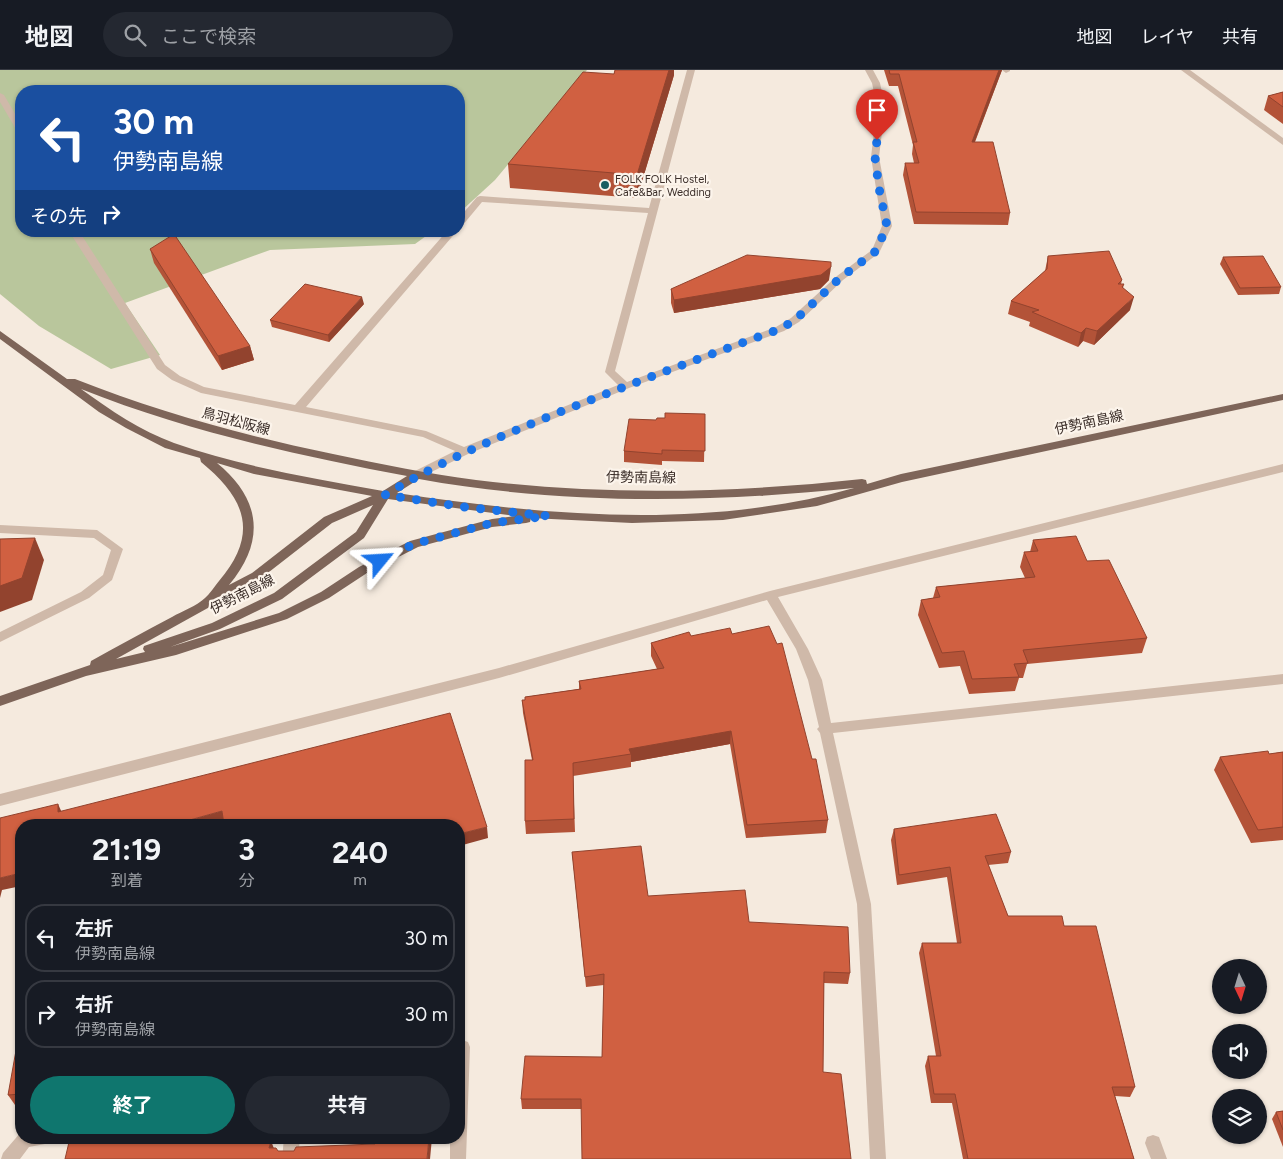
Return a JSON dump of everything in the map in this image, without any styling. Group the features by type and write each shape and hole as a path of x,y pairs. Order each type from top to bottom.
{"main road":[{"name":"鳥羽松阪線","path":"0,334 103,410 130,426 169,444 254,470 385,495"},
{"name":"鳥羽松阪線","path":"54,374 112,398 182,422 271,445 417,475"},
{"name":"伊勢南島線","path":"385,495 464,507 548,516 632,519 723,516 817,502 901,478 1283,397"},
{"path":"196,452 218,468 236,488 246,504 250,518 241,557 227,581 203,606"},
{"name":"伊勢南島線","path":"80,672 256,576 328,520 385,495 417,475 479,484 561,491 707,494 810,489 901,478"},
{"name":"伊勢南島線","path":"0,701 216,626 278,596 360,535 385,495"},
{"path":"80,672 176,650 283,616 325,595 363,570 414,544 492,523 548,516"}],"street":[{"path":"625,386 610,372 691,70"},
{"path":"417,475 464,452 625,386 780,329 795,320 840,278 876,251 887,226 875,157 880,107 876,83 869,70"},
{"path":"1185,70 1283,142"},
{"path":"0,95 15,121"},
{"path":"465,217 480,199 652,211"},
{"path":"78,237 161,367 176,378 201,390 426,434 464,452"},
{"path":"298,409 447,237"},
{"path":"0,800 499,673 770,596 1283,468"},
{"path":"0,529 97,534 117,550 108,577 85,595 0,636"},
{"path":"770,596 802,648 815,680 824,729 864,904 878,1159"},
{"path":"824,729 1283,679"},
{"path":"8,1159 20,1144"},
{"path":"290,1159 291,1144"},
{"path":"458,1159 459,1144"}],"green space":[{"path":"0,70 587,70 495,180 465,208 465,85 15,85 15,237 425,237 415,244 270,250 125,303 160,355 111,369 39,326 0,294"}],"building":[{"path":"615,70 669,70 637,175 508,164 583,72 614,74"},
{"path":"889,70 999,70 972,142 993,142 1010,213 916,212 905,163 919,163 913,142 917,142 899,74 890,74"},
{"path":"1283,92 1283,107 1268,96"},
{"path":"169,237 176,237 250,346 218,356 150,249"},
{"path":"1109,251 1122,280 1118,284 1124,284 1122,287 1134,297 1097,331 1086,328 1081,333 1032,312 1039,310 1011,301 1047,269 1048,256"},
{"path":"747,255 831,262 831,267 821,275 674,300 671,289"},
{"path":"1263,256 1281,287 1240,288 1223,257"},
{"path":"305,284 362,297 328,335 270,320"},
{"path":"665,413 705,414 705,451 662,450 662,454 624,451 629,419 656,420 657,418 665,418"},
{"path":"1076,536 1087,561 1109,560 1147,638 1023,650 1028,663 1014,664 1019,677 972,679 964,651 942,653 921,600 940,597 936,587 1035,577 1024,552 1038,551 1033,540"},
{"path":"35,538 22,578 0,586 0,539"},
{"path":"769,626 777,644 782,643 812,759 816,759 828,820 747,825 731,731 629,749 631,754 573,763 574,819 525,821 525,760 533,760 522,700 525,700 525,697 581,689 579,681 664,668 651,643 689,632 691,636 730,628 732,634"},
{"path":"450,713 487,827 465,832 465,819 223,819 222,811 193,819 15,819 15,874 0,878 0,818 58,804 58,812"},
{"path":"1268,751 1269,754 1283,752 1283,827 1258,830 1220,757"},
{"path":"996,814 1011,852 985,856 1008,916 1062,916 1064,926 1096,926 1135,1087 1112,1087 1134,1159 968,1159 955,1094 934,1094 928,1056 941,1056 922,943 961,943 950,867 899,875 894,829"},
{"path":"641,846 648,896 745,890 749,922 848,927 850,973 824,972 823,1072 841,1074 851,1159 582,1159 581,1099 521,1099 525,1056 602,1057 604,974 585,977 572,852"},
{"path":"15,1056 15,1094 8,1095"},
{"path":"1283,1111 1283,1130 1276,1112"},
{"path":"69,1144 270,1144 269,1148 276,1148 278,1151 294,1151 296,1147 428,1144 427,1159 65,1159"}],"place":[{"name":"FOLK FOLK Hostel, Cafe&Bar, Wedding","path":"605,185"}],"route":[{"path":"380,561 414,544 492,523 548,516 464,507 385,495 417,475 464,452 625,386 780,329 795,320 840,278 876,251 887,226 875,157 877,140"}]}
